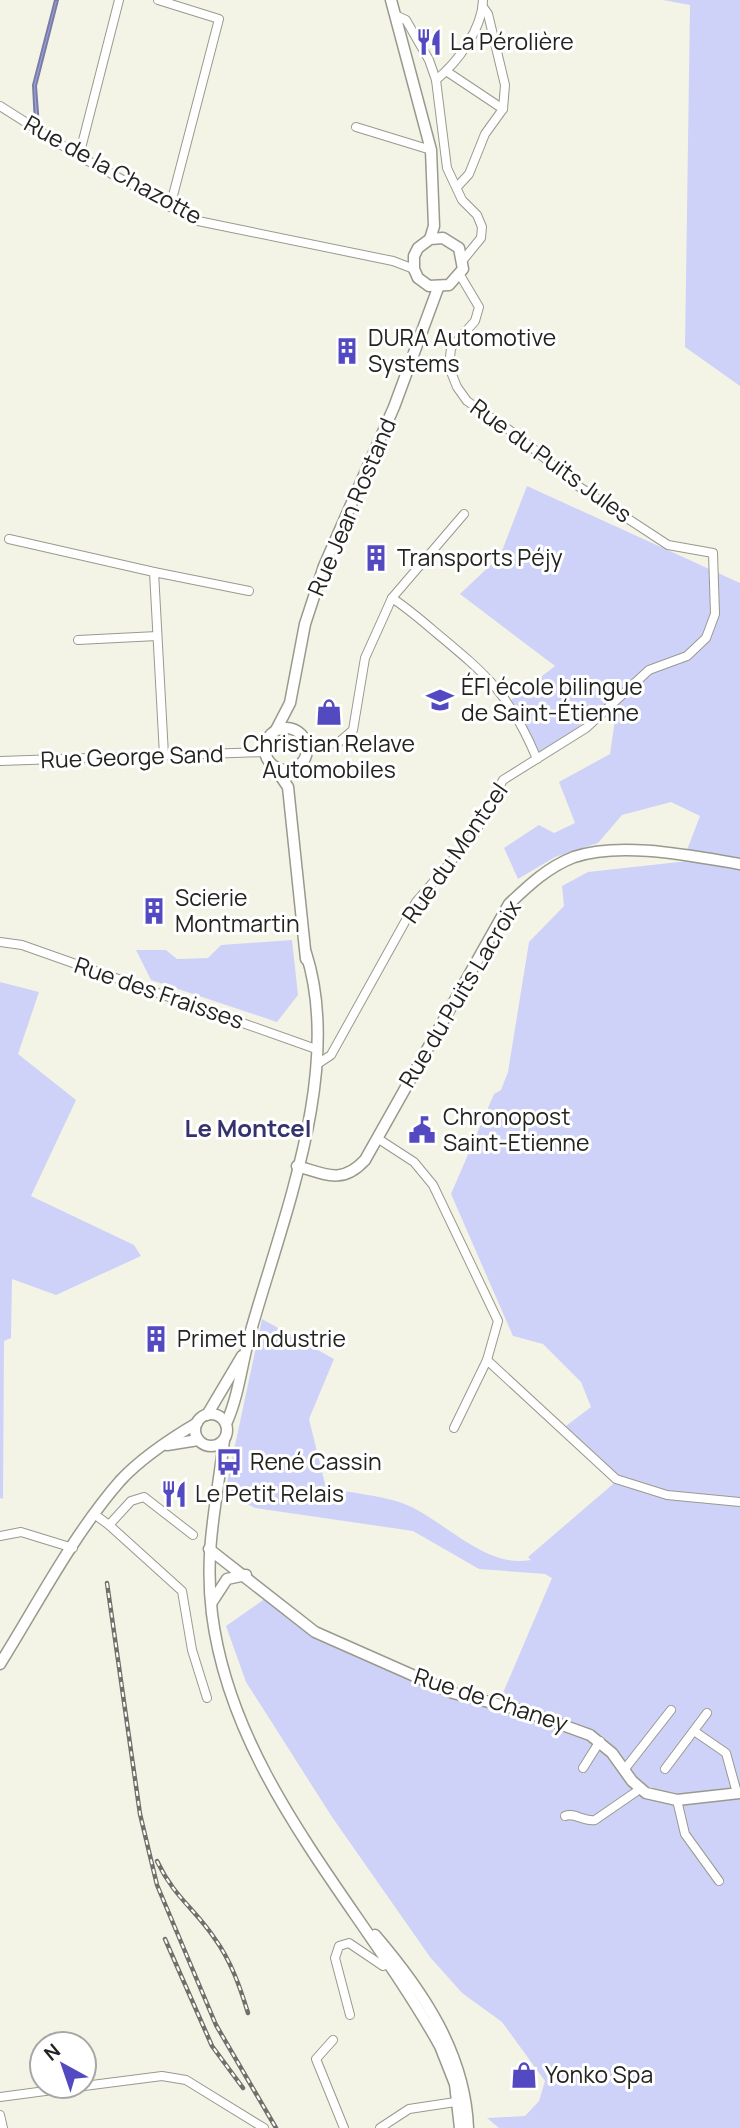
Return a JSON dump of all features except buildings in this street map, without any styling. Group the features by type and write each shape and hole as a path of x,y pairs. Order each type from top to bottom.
{"main road":[{"path":"391,0 431,150 435,215 430,239"},
{"path":"435,215 443,238"},
{"path":"425,284 444,286 460,275 463,260 459,248 443,238 430,239 418,248 414,256 414,269 425,284 427,313"},
{"name":"Rue Jean Rostand","path":"290,703 305,624 324,566 394,407 427,313 444,286"},
{"path":"290,703 276,730 267,739 265,752 288,787 316,1065 297,1166 226,1424 209,1549 212,1602 221,1662 248,1736 293,1819 389,1964 448,2062 468,2128"},
{"path":"288,787 296,768 305,759 307,747 298,731 290,703"},
{"path":"276,730 287,727 298,731"},
{"path":"275,768 285,771 296,768"},
{"name":"Rue du Puits Lacroix","path":"297,1166 341,1177 354,1172 377,1138 509,904 537,877 574,857 601,850 681,854 740,864"},
{"path":"0,1664 94,1514 121,1480 164,1445 208,1415 244,1353"},
{"path":"208,1415 219,1416 226,1424"},
{"path":"197,1423 195,1430 219,1464"},
{"path":"164,1445 223,1440"},
{"name":"Rue de Chaney","path":"209,1549 246,1575 315,1632 453,1693 561,1722 600,1741 640,1789"},
{"path":"212,1602 227,1579 246,1575"},
{"path":"640,1789 652,1795 677,1800 738,1793"},
{"path":"389,1964 446,2038 459,2068 462,2101 460,2128"}],"street":[{"path":"79,156 119,0"},
{"path":"158,0 219,19 170,207"},
{"path":"436,80 446,71 478,23 483,4"},
{"path":"457,187 469,174 485,134 503,109 505,85 488,14 483,4"},
{"path":"395,15 406,20 419,41 436,80 447,168 462,200 477,215 482,227 481,238 463,260"},
{"path":"446,71 503,109"},
{"name":"Rue de la Chazotte","path":"0,106 79,156 198,221 393,261 414,269"},
{"path":"356,127 431,150"},
{"path":"459,248 474,246"},
{"path":"393,261 414,256"},
{"path":"460,275 469,289"},
{"path":"444,286 469,289"},
{"name":"Rue du Puits Jules","path":"469,289 479,307 475,321 450,348 449,367 457,387 467,401 518,436 578,486 668,545 713,553"},
{"path":"307,747 338,743 353,730 365,659 392,598 464,514"},
{"path":"9,539 249,592"},
{"name":"Rue du Montcel","path":"316,1065 331,1055 416,902 474,835 503,780 586,728 649,670 687,656 706,638 715,614 713,553"},
{"path":"154,572 164,755"},
{"path":"392,598 411,610 493,681 519,719 537,759"},
{"path":"78,640 157,636"},
{"name":"Rue George Sand","path":"0,761 265,752"},
{"name":"Rue des Fraisses","path":"0,942 23,945 316,1049"},
{"path":"377,1138 414,1163 433,1185 498,1321 488,1360 454,1428"},
{"path":"488,1360 616,1479 667,1495 740,1502"},
{"path":"109,1525 131,1501 144,1497 193,1535"},
{"path":"94,1514 182,1591 192,1650 207,1698"},
{"path":"0,1536 21,1532 73,1548"},
{"path":"624,1770 671,1710"},
{"path":"666,1769 707,1713"},
{"path":"694,1731 726,1754 738,1793"},
{"path":"583,1768 600,1741"},
{"path":"565,1816 574,1815 587,1821 594,1820 640,1789"},
{"path":"677,1800 685,1834 719,1881"},
{"path":"350,2015 335,1958 339,1946 349,1942 389,1964"},
{"path":"333,2040 316,2059 344,2128"},
{"path":"98,2084 162,2076 186,2080 264,2128"},
{"path":"0,2096 28,2093"},
{"path":"380,2128 409,2109 462,2101"},
{"path":"0,2115 3,2128"}],"shaded area":[{"path":"55,0 58,0 36,86 39,126 35,124 33,85"},
{"path":"663,0 740,0 740,386 685,347 690,5"},
{"path":"527,486 740,583 740,859 687,850 700,816 671,802 622,815 598,843 555,857 518,879 504,848 539,825 554,833 575,823 559,782 610,754 617,706 608,711 602,707 570,734 538,753 524,724 525,717 520,716 511,700 555,666 460,594 500,556"},
{"path":"688,861 740,868 740,2128 499,2128 487,2118 525,2116 539,2101 545,2081 502,2022 462,1993 430,1957 332,1817 246,1682 226,1626 266,1598 307,1632 497,1707 552,1578 545,1574 479,1569 413,1531 255,1508 225,1492 262,1319 334,1359 309,1419 326,1488 402,1503 480,1550 514,1561 531,1560 528,1557 620,1478 566,1426 591,1407 581,1382 543,1344 513,1336 451,1194 494,1094 501,1090 508,1072 529,942 564,906 562,886 588,872"},
{"path":"292,940 298,995 277,1022 151,980 136,950 166,950 177,959 208,958 221,945"},
{"path":"0,982 39,992 18,1054 76,1100 31,1196 134,1245 141,1256 56,1295 12,1279 11,1338 4,1341 3,1499 0,1498"}],"railway":[{"path":"107,1583 140,1814 157,1885 216,2025 276,2128"},
{"path":"157,1861 170,1884 221,1947 248,2013"},
{"path":"165,1939 212,2046 243,2088"}],"place":[{"name":"La Pérolière","path":"429,42"},
{"name":"DURA Automotive Systems","path":"347,351"},
{"name":"Transports Péjy","path":"376,558"},
{"name":"ÉFI école bilingue de Saint-Étienne","path":"440,700"},
{"name":"Christian Relave Automobiles","path":"329,712"},
{"name":"Scierie Montmartin","path":"154,911"},
{"name":"Chronopost Saint-Etienne","path":"422,1130"},
{"name":"Primet Industrie","path":"156,1339"},
{"name":"René Cassin","path":"229,1462"},
{"name":"Le Petit Relais","path":"174,1494"},
{"name":"Yonko Spa","path":"524,2075"}],"district":[{"name":"Le Montcel","path":"248,1129"}]}
